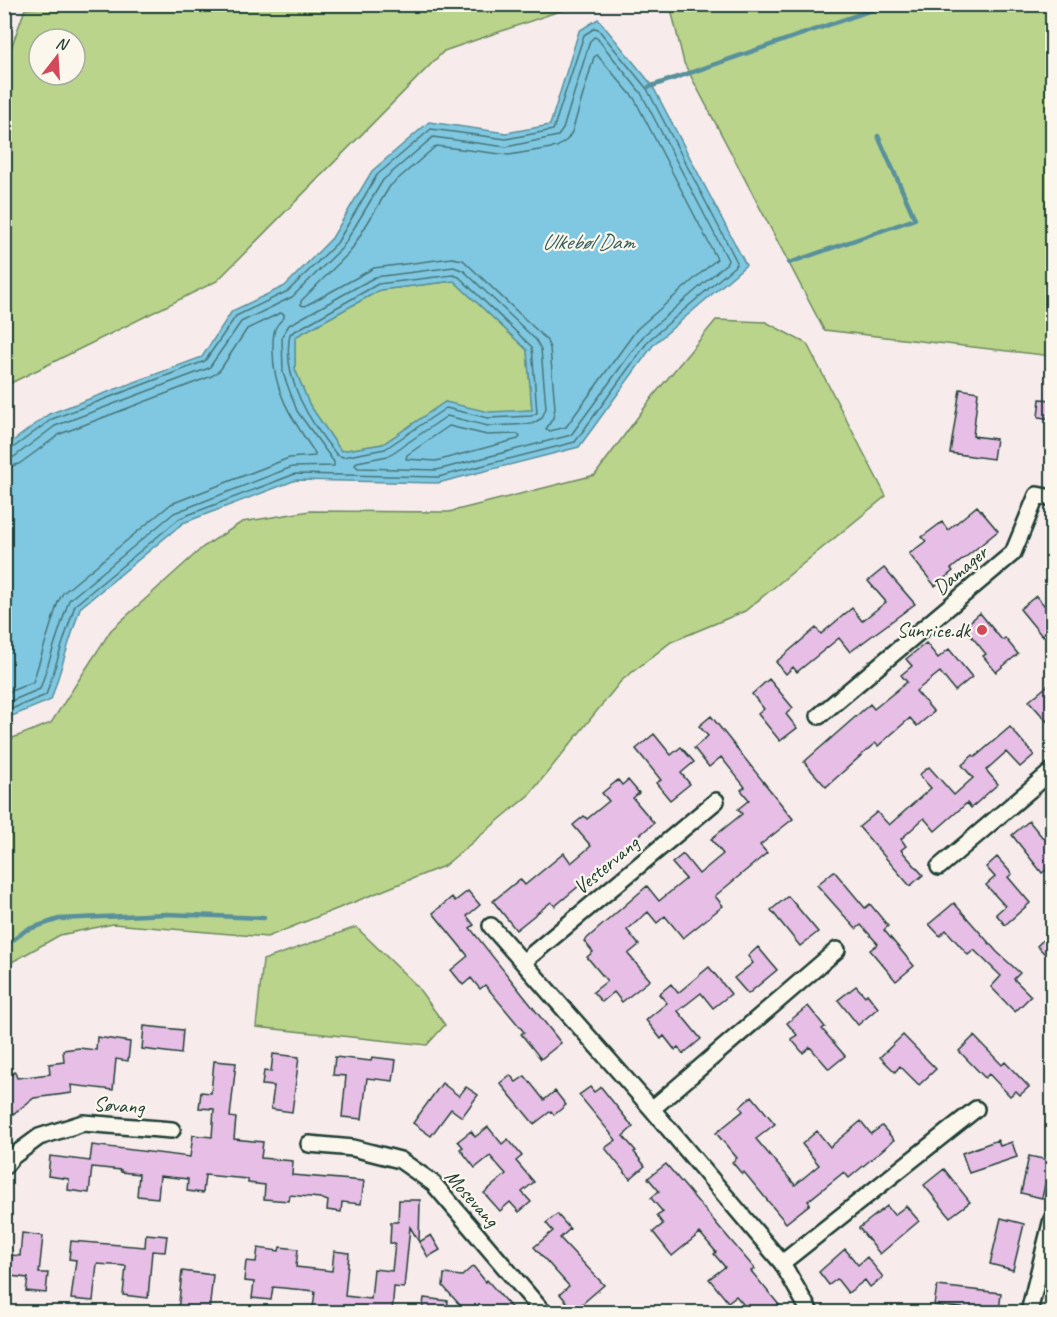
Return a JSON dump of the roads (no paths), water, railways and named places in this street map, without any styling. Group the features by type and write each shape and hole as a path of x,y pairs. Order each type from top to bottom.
{"street":[{"name":"Damager","path":"819,716 1013,553 1037,495 1053,498"},
{"path":"939,867 1053,771"},
{"name":"Vestervang","path":"523,962 716,801"},
{"path":"491,926 652,1109 782,1263 810,1312"},
{"path":"652,1109 837,951"},
{"path":"782,1263 976,1109"},
{"name":"Søvang","path":"4,1167 12,1157 39,1137 83,1123 172,1130"},
{"name":"Mosevang","path":"309,1144 353,1148 400,1160 433,1183 543,1312"},
{"path":"1029,1312 1052,1219"}],"water":[{"name":"Ulkebøl Dam","path":"598,19 652,85 746,265 654,344 579,447 438,483 296,480 183,523 80,608 51,700 5,719 5,447 49,414 202,357 232,311 285,286 332,238 372,171 429,122 506,133 550,125 579,31","holes":["454,281 527,350 532,410 489,412 445,402 383,444 341,451 309,404 295,369 295,337 380,290"]}],"waterway":[{"path":"649,87 889,4"},
{"path":"789,263 915,219 878,136"},
{"path":"4,947 26,930 59,919 167,914 264,918"}],"place":[{"name":"Sunrice.dk","path":"982,630"}]}
